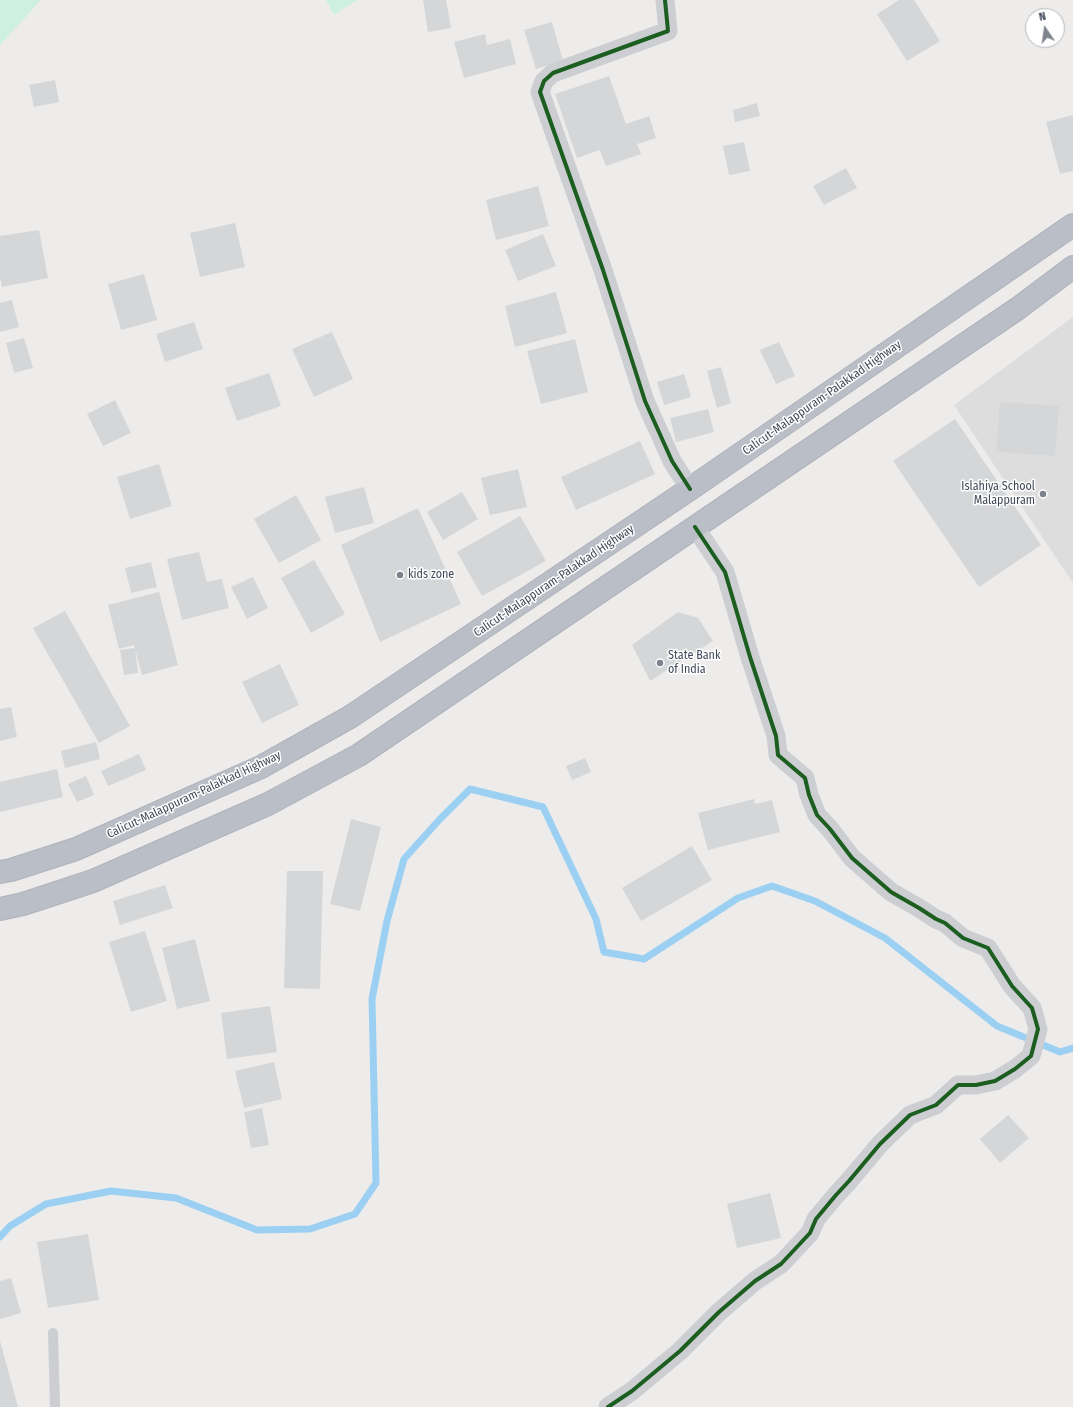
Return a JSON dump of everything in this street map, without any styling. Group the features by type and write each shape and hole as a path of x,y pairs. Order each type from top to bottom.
{"highway":[{"name":"Calicut-Malappuram-Palakkad Highway","path":"0,872 11,870 76,849 261,767 350,717 690,489 1073,225"},
{"path":"0,909 23,904 93,882 268,804 352,758 1017,309 1073,267"}],"street":[{"path":"665,0 668,31 553,73 544,81 540,92 603,270 645,400 672,461 690,489"},
{"path":"608,1407 632,1391 680,1351 719,1312 755,1281 781,1264 810,1233 816,1219 836,1194 880,1144 910,1115 936,1105 958,1086 976,1085 995,1081 1015,1069 1030,1056 1038,1029 1032,1008 1012,986 988,948 963,938 945,923 891,892 852,858 830,829 817,815 809,795 805,778 778,755 776,736 750,657 725,572 696,527"}],"lane":[{"path":"53,1333 55,1407"}],"shaded area":[{"name":"Islahiya School Malappuram","path":"1073,317 1073,583 954,405"}],"green space":[{"path":"0,0 41,0 0,45"},
{"path":"326,0 357,0 334,15"}],"building":[{"path":"423,0 446,0 451,28 428,32"},
{"path":"899,0 914,0 940,41 907,61 877,14"},
{"path":"552,22 563,61 536,69 524,30"},
{"path":"485,34 487,45 510,39 516,64 464,78 454,42"},
{"path":"609,76 626,124 649,116 656,138 637,144 641,154 606,166 600,150 577,158 555,94"},
{"path":"55,80 59,102 34,107 29,85"},
{"path":"757,103 760,116 735,122 733,110"},
{"path":"1073,115 1073,171 1060,174 1046,122"},
{"path":"744,142 750,171 729,175 723,146"},
{"path":"846,168 857,188 824,205 813,186"},
{"path":"538,186 549,226 496,240 486,200"},
{"path":"235,223 245,267 200,277 190,233"},
{"path":"39,230 48,278 2,287 0,277 0,236"},
{"path":"543,234 556,266 518,281 505,250"},
{"path":"144,274 157,320 121,330 108,284"},
{"path":"556,292 567,333 515,347 505,306"},
{"path":"12,300 19,327 0,332 0,303"},
{"path":"194,322 203,349 165,362 156,334"},
{"path":"332,332 353,379 314,397 292,349"},
{"path":"24,338 33,368 14,373 6,343"},
{"path":"575,339 588,392 541,404 527,351"},
{"path":"779,342 795,376 776,384 760,350"},
{"path":"721,367 731,403 717,408 707,371"},
{"path":"269,373 281,406 237,421 225,388"},
{"path":"684,374 691,397 664,405 657,382"},
{"path":"115,400 131,433 103,446 87,414"},
{"path":"1000,402 1059,406 1055,456 996,452"},
{"path":"708,409 714,432 676,442 670,418"},
{"path":"955,419 1041,545 979,587 893,461"},
{"path":"640,441 655,474 576,510 561,477"},
{"path":"159,464 172,506 130,519 117,477"},
{"path":"518,469 527,507 490,515 481,478"},
{"path":"364,487 374,523 335,533 325,497"},
{"path":"462,492 478,519 443,540 427,512"},
{"path":"296,495 321,540 279,563 254,519"},
{"name":"kids zone","path":"418,508 461,604 380,642 341,545"},
{"path":"520,516 546,561 482,596 457,552"},
{"path":"199,552 207,582 222,579 229,608 182,620 167,559"},
{"path":"314,560 345,614 311,633 281,578"},
{"path":"151,562 157,587 131,593 125,568"},
{"path":"253,577 268,608 247,619 231,587"},
{"path":"159,592 178,665 142,675 134,645 119,649 108,605"},
{"path":"65,611 130,726 99,743 33,628"},
{"name":"State Bank of India","path":"678,612 698,618 713,641 650,681 632,645"},
{"path":"135,648 138,673 124,675 120,650"},
{"path":"280,664 299,705 262,723 242,682"},
{"path":"11,707 17,737 0,741 0,709"},
{"path":"96,742 100,759 65,768 61,751"},
{"path":"139,754 146,770 108,786 101,771"},
{"path":"585,758 591,772 572,780 566,766"},
{"path":"57,769 63,797 0,812 0,782"},
{"path":"86,776 94,795 77,802 68,784"},
{"path":"754,799 755,804 772,800 780,832 708,850 698,813"},
{"path":"351,819 381,827 360,911 330,904"},
{"path":"692,846 712,880 641,921 622,888"},
{"path":"287,871 323,871 320,989 284,988"},
{"path":"165,885 173,908 120,925 113,901"},
{"path":"145,931 167,1001 131,1012 109,942"},
{"path":"195,939 210,1001 177,1009 162,948"},
{"path":"270,1006 277,1052 227,1059 221,1013"},
{"path":"274,1062 282,1099 244,1108 235,1071"},
{"path":"262,1108 269,1145 251,1148 244,1112"},
{"path":"1008,1115 1029,1138 1000,1163 980,1139"},
{"path":"770,1193 781,1238 737,1248 727,1204"},
{"path":"88,1234 99,1300 48,1308 37,1242"},
{"path":"11,1278 21,1313 0,1319 0,1281"},
{"path":"0,1341 18,1407 0,1407"}],"waterway":[{"path":"0,1237 10,1226 46,1204 111,1191 176,1198 257,1230 310,1229 355,1214 376,1183 372,999 387,921 404,859 440,819 470,789 543,807 596,919 604,952 644,959 738,898 772,886 815,901 885,938 997,1026 1060,1052 1073,1048"}],"cycle path":[{"path":"665,0 668,31 553,73 544,81 540,92 603,270 645,401 672,461 690,489"},
{"path":"608,1407 632,1391 680,1351 719,1312 755,1281 781,1264 810,1233 816,1219 880,1144 910,1115 936,1105 958,1085 976,1085 995,1081 1015,1069 1031,1056 1038,1029 1032,1008 1012,986 988,948 963,938 945,923 891,892 852,858 830,829 817,815 809,795 805,778 778,755 776,736 750,657 725,572 695,527"}],"place":[{"name":"Islahiya School Malappuram","path":"1043,494"},
{"name":"kids zone","path":"400,575"},
{"name":"State Bank of India","path":"660,663"}]}
